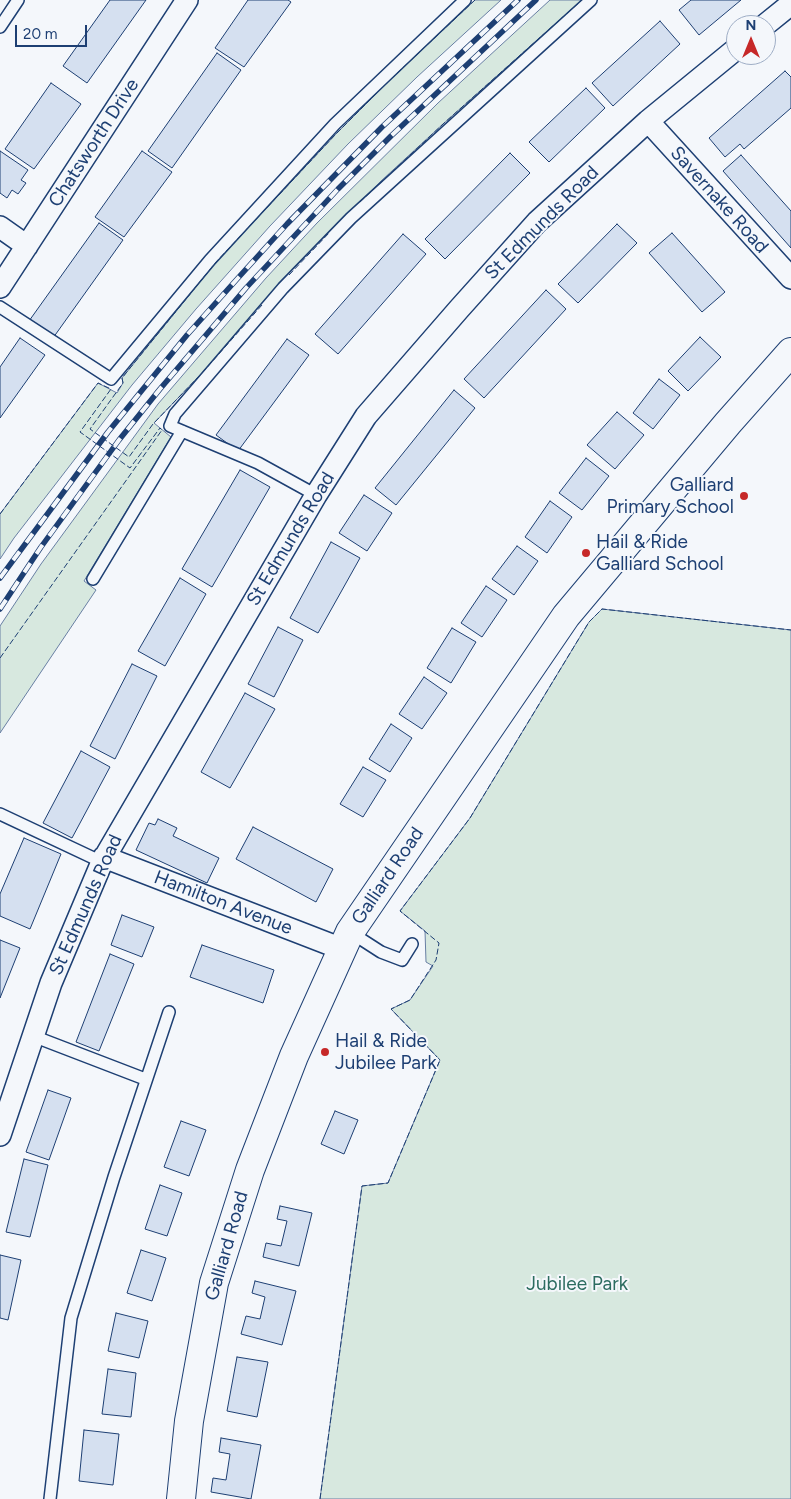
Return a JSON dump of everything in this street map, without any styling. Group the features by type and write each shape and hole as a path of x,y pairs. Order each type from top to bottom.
{"street":[{"name":"Chatsworth Drive","path":"0,287 187,0"},
{"path":"776,16 791,4"},
{"name":"St Edmunds Road","path":"0,1135 51,983 103,859 316,495 366,416 459,308 537,222 648,121 726,56"},
{"name":"Savernake Road","path":"648,121 791,278"},
{"path":"0,227 26,246"},
{"name":"Galliard Road","path":"181,1499 189,1421 214,1283 250,1170 287,1074 346,940 566,616 728,423 791,352"},
{"name":"Hamilton Avenue","path":"103,859 346,940"}],"lane":[{"path":"0,27 18,0"},
{"path":"0,307 111,378 210,260 335,124 465,0"},
{"path":"316,495 258,463 170,426 175,414 283,288 351,218 591,0"},
{"path":"93,579 182,431"},
{"path":"0,814 103,859"},
{"path":"346,940 402,960 412,944"},
{"path":"50,1499 71,1318 145,1079 168,1012"},
{"path":"33,1036 145,1079"}],"green space":[{"path":"475,0 501,0 348,144 270,226 132,385 14,538 0,559 0,514 98,383 117,393 123,383 122,378 216,262 335,135"},
{"path":"550,0 582,0 381,181 307,254 203,372 154,423 171,437 84,581 96,590 0,733 0,626 41,564 158,404 266,278 317,223 438,103"},
{"name":"Jubilee Park","path":"602,609 791,630 791,1499 320,1499 362,1186 388,1183 440,1060 391,1009 410,1000 433,966 426,962 425,931 400,911 470,818 589,622"}],"building":[{"path":"110,0 146,0 87,83 63,66"},
{"path":"248,0 288,0 291,2 244,67 215,48"},
{"path":"691,0 741,0 699,35 679,10"},
{"path":"660,21 680,44 613,106 592,83"},
{"path":"217,53 241,70 172,168 148,151"},
{"path":"785,71 791,77 791,108 744,149 740,144 725,157 709,138"},
{"path":"51,83 81,104 34,169 5,149"},
{"path":"586,88 605,108 549,162 529,142"},
{"path":"0,151 28,170 21,180 26,183 18,194 12,190 7,198 0,193"},
{"path":"142,151 172,172 124,237 95,217"},
{"path":"510,153 530,173 445,259 425,239"},
{"path":"741,155 791,211 791,248 723,171"},
{"path":"99,223 123,240 53,338 29,321"},
{"path":"617,224 637,243 578,303 558,284"},
{"path":"672,233 725,292 702,312 649,253"},
{"path":"403,234 426,254 338,354 315,334"},
{"path":"546,290 566,309 484,398 464,379"},
{"path":"700,337 721,357 688,391 668,371"},
{"path":"20,338 45,355 0,418 0,367"},
{"path":"287,339 309,355 238,451 216,435"},
{"path":"659,379 680,395 653,429 633,413"},
{"path":"454,390 475,408 396,505 375,488"},
{"path":"617,412 644,435 615,469 587,445"},
{"path":"586,458 609,476 582,510 559,493"},
{"path":"240,470 270,487 212,587 182,569"},
{"path":"364,495 392,513 367,551 339,533"},
{"path":"550,501 572,517 547,553 525,537"},
{"path":"331,542 360,558 318,633 290,618"},
{"path":"517,546 538,561 514,595 492,579"},
{"path":"180,578 206,594 165,666 138,651"},
{"path":"486,586 507,600 482,637 461,623"},
{"path":"278,627 303,640 274,697 248,684"},
{"path":"452,628 476,642 451,683 427,668"},
{"path":"132,664 157,676 115,759 90,746"},
{"path":"424,677 447,693 422,729 399,714"},
{"path":"245,693 275,709 230,788 201,772"},
{"path":"391,724 412,738 390,772 369,759"},
{"path":"81,751 110,767 72,838 43,823"},
{"path":"363,767 386,780 363,817 340,804"},
{"path":"158,819 177,828 173,836 219,858 207,883 136,850 149,823 155,825"},
{"path":"253,827 333,869 316,902 236,859"},
{"path":"24,838 61,854 30,929 0,916 0,894"},
{"path":"122,915 154,927 142,957 111,945"},
{"path":"0,940 20,948 0,998"},
{"path":"202,945 274,970 263,1003 190,977"},
{"path":"110,954 134,964 99,1051 76,1042"},
{"path":"48,1090 71,1098 49,1160 26,1152"},
{"path":"335,1111 358,1120 344,1154 321,1144"},
{"path":"181,1121 206,1130 189,1176 164,1167"},
{"path":"24,1159 48,1165 30,1237 6,1232"},
{"path":"160,1185 182,1193 167,1236 145,1229"},
{"path":"280,1206 312,1213 299,1266 263,1257 266,1243 281,1246 287,1221 277,1219"},
{"path":"141,1250 166,1258 152,1301 127,1293"},
{"path":"0,1255 21,1260 8,1320 0,1318"},
{"path":"255,1281 296,1291 282,1345 241,1334 246,1316 260,1319 265,1297 252,1293"},
{"path":"116,1313 148,1321 139,1358 108,1351"},
{"path":"237,1357 268,1362 257,1417 227,1411"},
{"path":"108,1369 136,1373 131,1417 102,1414"},
{"path":"84,1430 119,1434 113,1485 79,1481"},
{"path":"221,1438 261,1445 251,1499 211,1492 213,1478 226,1480 230,1454 219,1452"}],"railway":[{"path":"0,578 108,432 187,335 238,278 287,224 382,127 518,0"},
{"path":"0,609 41,547 119,440 246,288 338,189 391,136 536,0"}],"fence":[{"path":"262,305 203,372 153,424 129,457 90,429 123,383 122,378 216,262 335,135 475,0"},
{"path":"360,202 443,124 582,0"},
{"path":"289,275 330,232"},
{"path":"0,514 98,383 111,389 80,432 130,468 160,428"},
{"path":"0,658 162,430 160,428"},
{"path":"320,1499 362,1186 388,1183 440,1060 391,1009 410,1000 436,960 439,943 400,911 470,818 589,622 602,609 791,630"}],"place":[{"name":"Galliard Primary School","path":"744,496"},
{"name":"Hail & Ride Galliard School","path":"586,553"},
{"name":"Hail & Ride Jubilee Park","path":"325,1052"}]}
